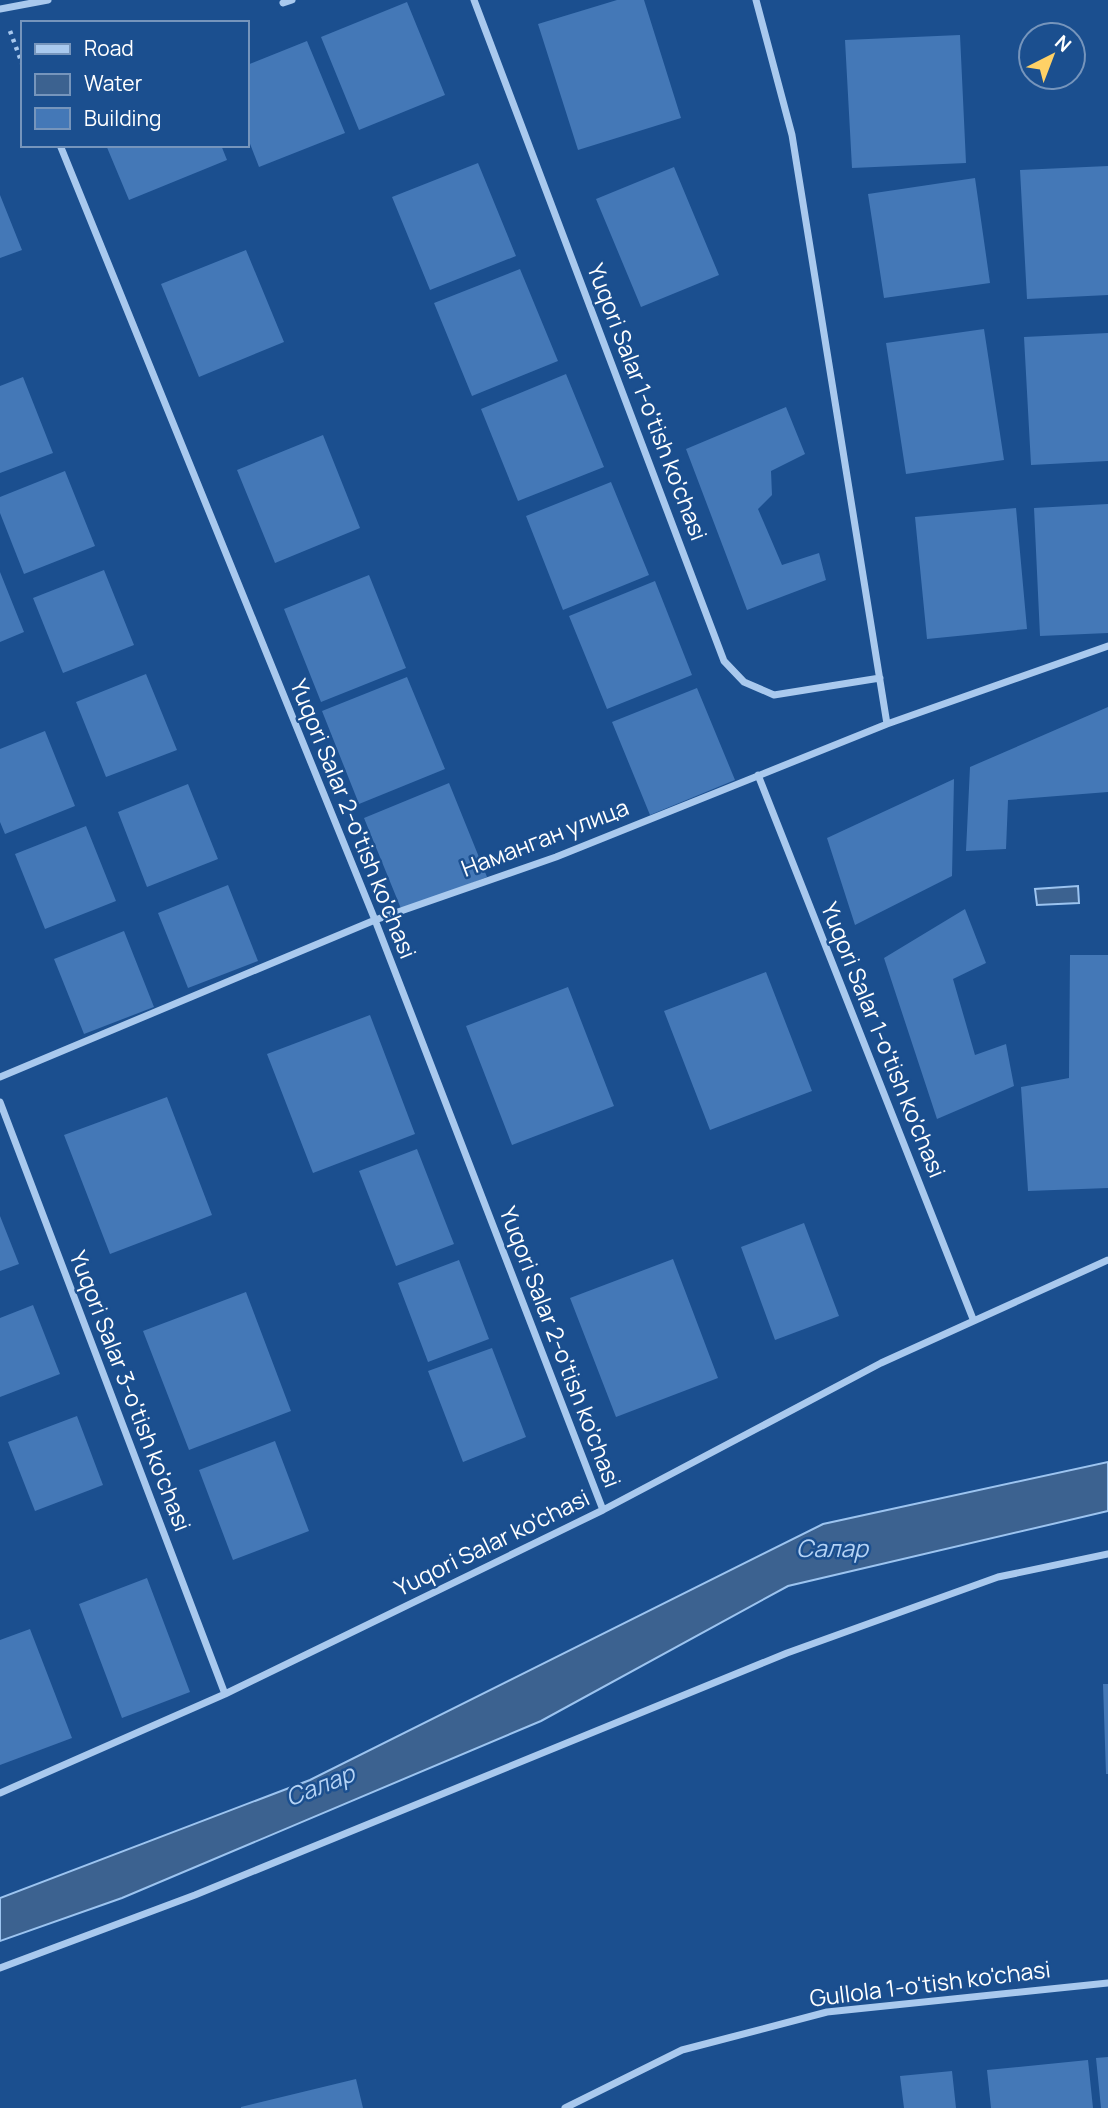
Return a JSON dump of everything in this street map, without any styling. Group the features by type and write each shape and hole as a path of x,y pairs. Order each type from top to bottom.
{"street":[{"path":"1,10 48,0"},
{"path":"283,3 292,0"},
{"name":"Yuqori Salar 1-o'tish ko'chasi","path":"474,0 724,661 744,682 774,695 880,678"},
{"path":"756,0 792,135 887,724"},
{"name":"Yuqori Salar 2-o'tish ko'chasi","path":"61,147 374,920 603,1510"},
{"name":"Наманган улица","path":"0,1077 374,920 556,857 887,724 1108,646"},
{"name":"Yuqori Salar 1-o'tish ko'chasi","path":"758,775 973,1319"},
{"name":"Yuqori Salar 3-o'tish ko'chasi","path":"0,1102 225,1694"},
{"name":"Yuqori Salar ko'chasi","path":"0,1793 225,1694 603,1510 881,1363 1108,1259"},
{"path":"0,1968 208,1890 787,1653 998,1577 1108,1554"},
{"name":"Gullola 1-o'tish ko'chasi","path":"565,2108 682,2050 827,2012 1108,1983"}],"path":[{"path":"1,10 21,61"}],"water":[{"path":"1078,886 1079,903 1037,905 1035,889"},
{"name":"Салар","path":"1108,1462 1108,1511 788,1586 541,1721 122,1898 0,1941 0,1898 310,1780 823,1524"}],"building":[{"path":"617,0 644,0 681,118 578,150 538,24"},
{"path":"407,2 445,95 359,130 321,37"},
{"path":"960,35 966,163 852,168 845,40"},
{"path":"307,41 345,133 259,167 248,139 248,65"},
{"path":"107,147 222,147 227,160 129,200"},
{"path":"478,163 516,256 430,290 392,197"},
{"path":"1108,166 1108,295 1027,299 1020,170"},
{"path":"674,167 719,275 641,307 596,199"},
{"path":"975,178 990,283 884,298 868,194"},
{"path":"0,195 22,250 0,258"},
{"path":"246,250 284,342 199,377 161,284"},
{"path":"520,269 558,361 472,396 434,303"},
{"path":"984,329 1004,460 906,474 886,343"},
{"path":"1108,333 1108,461 1031,465 1024,337"},
{"path":"566,374 604,467 518,501 481,409"},
{"path":"23,377 53,453 0,473 0,386"},
{"path":"786,407 805,454 771,471 772,495 758,509 782,565 819,553 826,580 747,610 686,449"},
{"path":"323,435 360,528 275,563 237,470"},
{"path":"65,471 95,546 24,574 0,513 0,497"},
{"path":"611,482 649,575 563,610 526,516"},
{"path":"1108,504 1108,633 1040,636 1034,508"},
{"path":"1016,508 1027,629 927,639 915,517"},
{"path":"104,570 134,645 63,673 33,598"},
{"path":"0,572 24,632 0,642"},
{"path":"369,575 406,668 321,702 284,609"},
{"path":"655,581 692,675 607,709 569,616"},
{"path":"146,674 177,750 106,777 76,702"},
{"path":"407,677 445,769 359,804 322,711"},
{"path":"697,688 735,780 650,815 612,722"},
{"path":"1108,707 1108,792 1008,800 1006,849 966,851 970,767"},
{"path":"45,731 75,806 5,834 0,822 0,749"},
{"path":"954,779 952,876 855,925 827,838"},
{"path":"449,783 487,877 402,911 364,818"},
{"path":"188,784 218,859 147,887 118,812"},
{"path":"86,826 116,901 45,929 15,854"},
{"path":"228,885 258,961 188,988 158,913"},
{"path":"965,909 986,963 953,979 975,1055 1006,1044 1014,1086 937,1119 884,958"},
{"path":"124,931 154,1007 84,1034 54,959"},
{"path":"1070,955 1108,955 1108,1188 1028,1191 1021,1087 1069,1078"},
{"path":"766,972 812,1091 710,1130 664,1011"},
{"path":"568,987 614,1106 512,1145 466,1026"},
{"path":"370,1015 415,1134 313,1173 267,1054"},
{"path":"167,1097 212,1215 110,1254 64,1135"},
{"path":"417,1149 454,1244 396,1266 359,1171"},
{"path":"0,1216 19,1264 0,1271"},
{"path":"804,1223 839,1316 775,1340 741,1247"},
{"path":"673,1259 718,1378 616,1417 570,1298"},
{"path":"459,1260 489,1339 428,1362 398,1283"},
{"path":"246,1292 291,1411 189,1450 143,1331"},
{"path":"33,1305 60,1374 0,1397 0,1318"},
{"path":"492,1348 526,1437 463,1462 428,1371"},
{"path":"77,1416 103,1485 35,1511 8,1442"},
{"path":"275,1441 309,1531 233,1560 199,1470"},
{"path":"147,1578 190,1692 122,1718 79,1604"},
{"path":"30,1629 72,1738 0,1765 0,1640"},
{"path":"1103,1684 1108,1684 1108,1774 1106,1774"},
{"path":"1108,2057 1108,2108 1101,2108 1096,2058"},
{"path":"1088,2060 1093,2108 991,2108 987,2070"},
{"path":"952,2071 956,2108 904,2108 900,2076"},
{"path":"356,2079 363,2108 241,2108 241,2107"}]}
